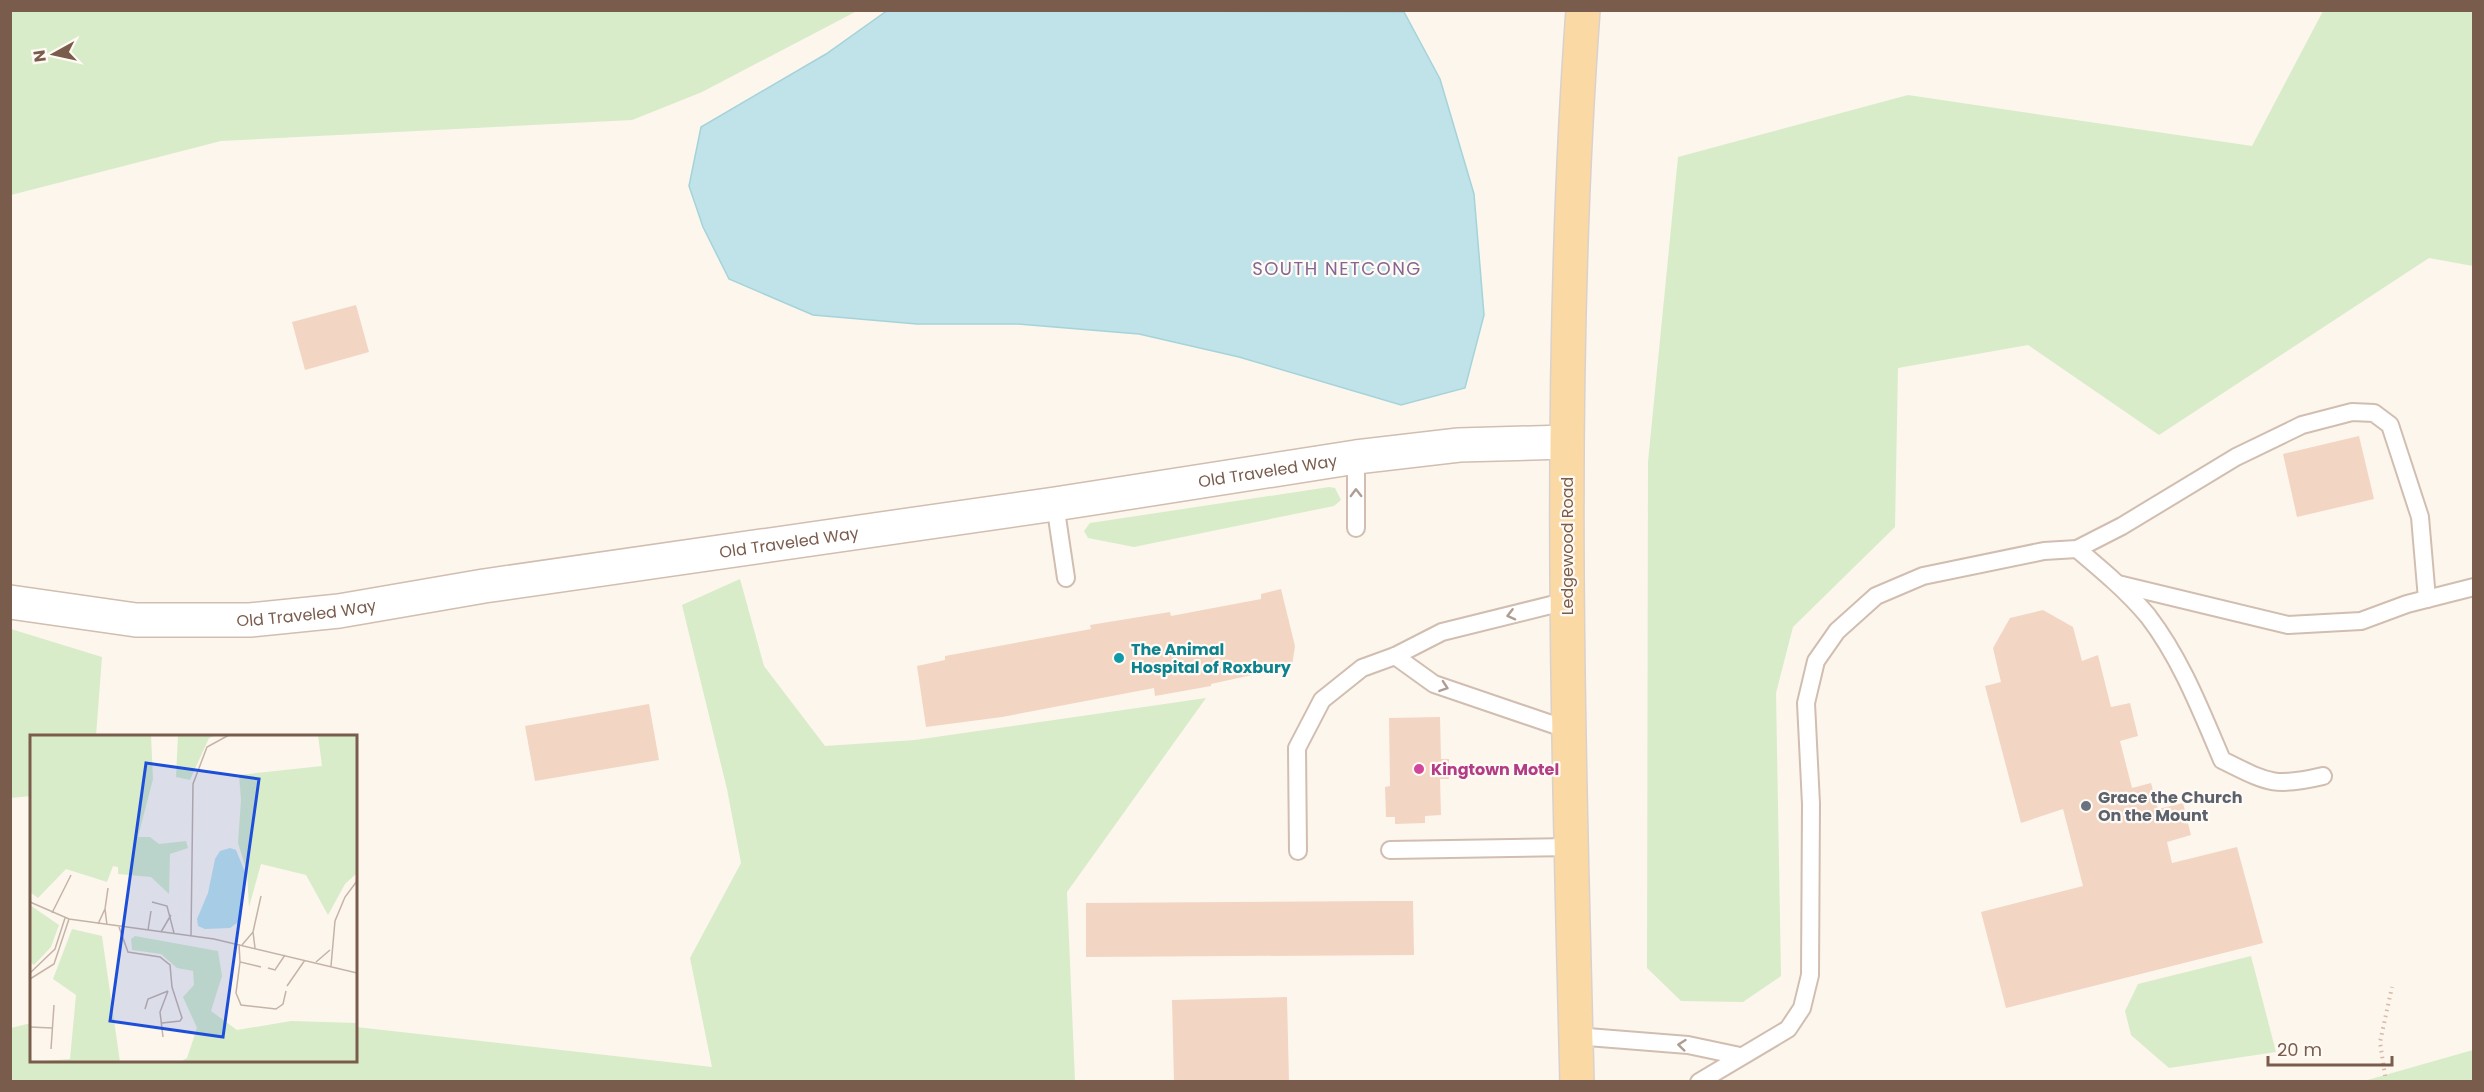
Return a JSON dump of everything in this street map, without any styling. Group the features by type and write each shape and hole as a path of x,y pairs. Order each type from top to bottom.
{"main road":[{"name":"Ledgewood Road","path":"1576,1082 1566,442 1570,220 1583,10"}],"street":[{"name":"Old Traveled Way","path":"10,602 136,620 250,620 339,611 484,586 1055,504 1356,457 1459,445 1566,442"}],"lane":[{"path":"1700,1082 1788,1029 1802,1008 1810,975 1811,804 1806,703 1816,661 1837,631 1876,596 1923,576 2044,551 2077,549 2122,526 2236,457 2302,425 2352,412 2374,413 2390,425 2420,517 2427,599"},
{"path":"1356,457 1356,528"},
{"path":"1055,504 1066,578"},
{"path":"2077,549 2118,584 2148,617 2184,674 2222,760 2264,780 2289,784 2323,776"},
{"path":"2118,584 2288,625 2361,621 2427,599 2474,587"},
{"path":"1298,851 1297,748 1322,700 1362,668 1395,656 1442,632 1567,601"},
{"path":"1395,656 1434,684 1569,730"},
{"path":"1390,850 1572,847"},
{"path":"1575,1036 1688,1045 1740,1056"}],"path":[{"path":"2386,1082 2380,1042 2392,987"}],"green space":[{"path":"11,10 857,11 702,92 632,120 221,141 11,195"},
{"path":"2323,11 2473,11 2473,266 2429,258 2159,435 2028,345 1898,368 1895,527 1793,627 1776,693 1781,976 1743,1002 1681,1001 1647,968 1648,462 1678,157 1908,95 2252,146"},
{"path":"1329,487 1335,488 1341,500 1334,506 1134,547 1088,538 1084,531 1090,523"},
{"path":"740,579 764,666 825,746 915,740 1206,698 1067,892 1075,1081 11,1081 11,1028 30,1023 30,1062 357,1062 357,1027 712,1067 690,958 741,863 727,789 682,605"},
{"path":"11,629 102,657 96,735 30,735 30,796 11,798"},
{"path":"2251,956 2276,1052 2169,1068 2131,1035 2125,1011 2138,984"},
{"path":"2473,1050 2473,1081 2364,1081"}],"water":[{"path":"888,10 1404,12 1440,79 1474,194 1484,315 1465,388 1401,405 1239,357 1139,334 1018,324 917,324 813,315 729,279 703,227 689,186 701,127 826,54"}],"building":[{"path":"356,305 369,352 305,370 292,322"},
{"path":"2359,436 2374,499 2297,517 2283,454"},
{"name":"The Animal Hospital of Roxbury","path":"1281,589 1295,646 1292,666 1211,684 1211,686 1155,696 1154,688 1002,717 926,727 917,666 945,660 945,656 1091,629 1090,625 1170,612 1171,616 1261,599 1261,594"},
{"name":"Grace the Church On the Mount","path":"2043,610 2073,627 2082,661 2098,655 2111,707 2130,703 2138,736 2120,741 2132,788 2151,783 2158,809 2183,803 2191,835 2167,842 2172,863 2237,847 2263,943 2006,1008 1981,912 2083,886 2063,809 2021,823 1985,686 2001,682 1993,648 2010,618"},
{"path":"649,704 659,760 535,781 525,726"},
{"name":"Kingtown Motel","path":"1440,717 1441,759 1449,759 1449,779 1440,779 1441,815 1425,816 1425,823 1395,824 1395,817 1386,817 1385,787 1390,786 1389,718"},
{"path":"1413,901 1414,955 1086,957 1086,903"},
{"path":"1287,997 1289,1082 1174,1082 1172,1000"}],"place":[{"name":"The Animal Hospital of Roxbury","path":"1119,658"},
{"name":"Kingtown Motel","path":"1419,769"},
{"name":"Grace the Church On the Mount","path":"2086,806"}],"district":[{"name":"SOUTH NETCONG","path":"1337,268"}]}
